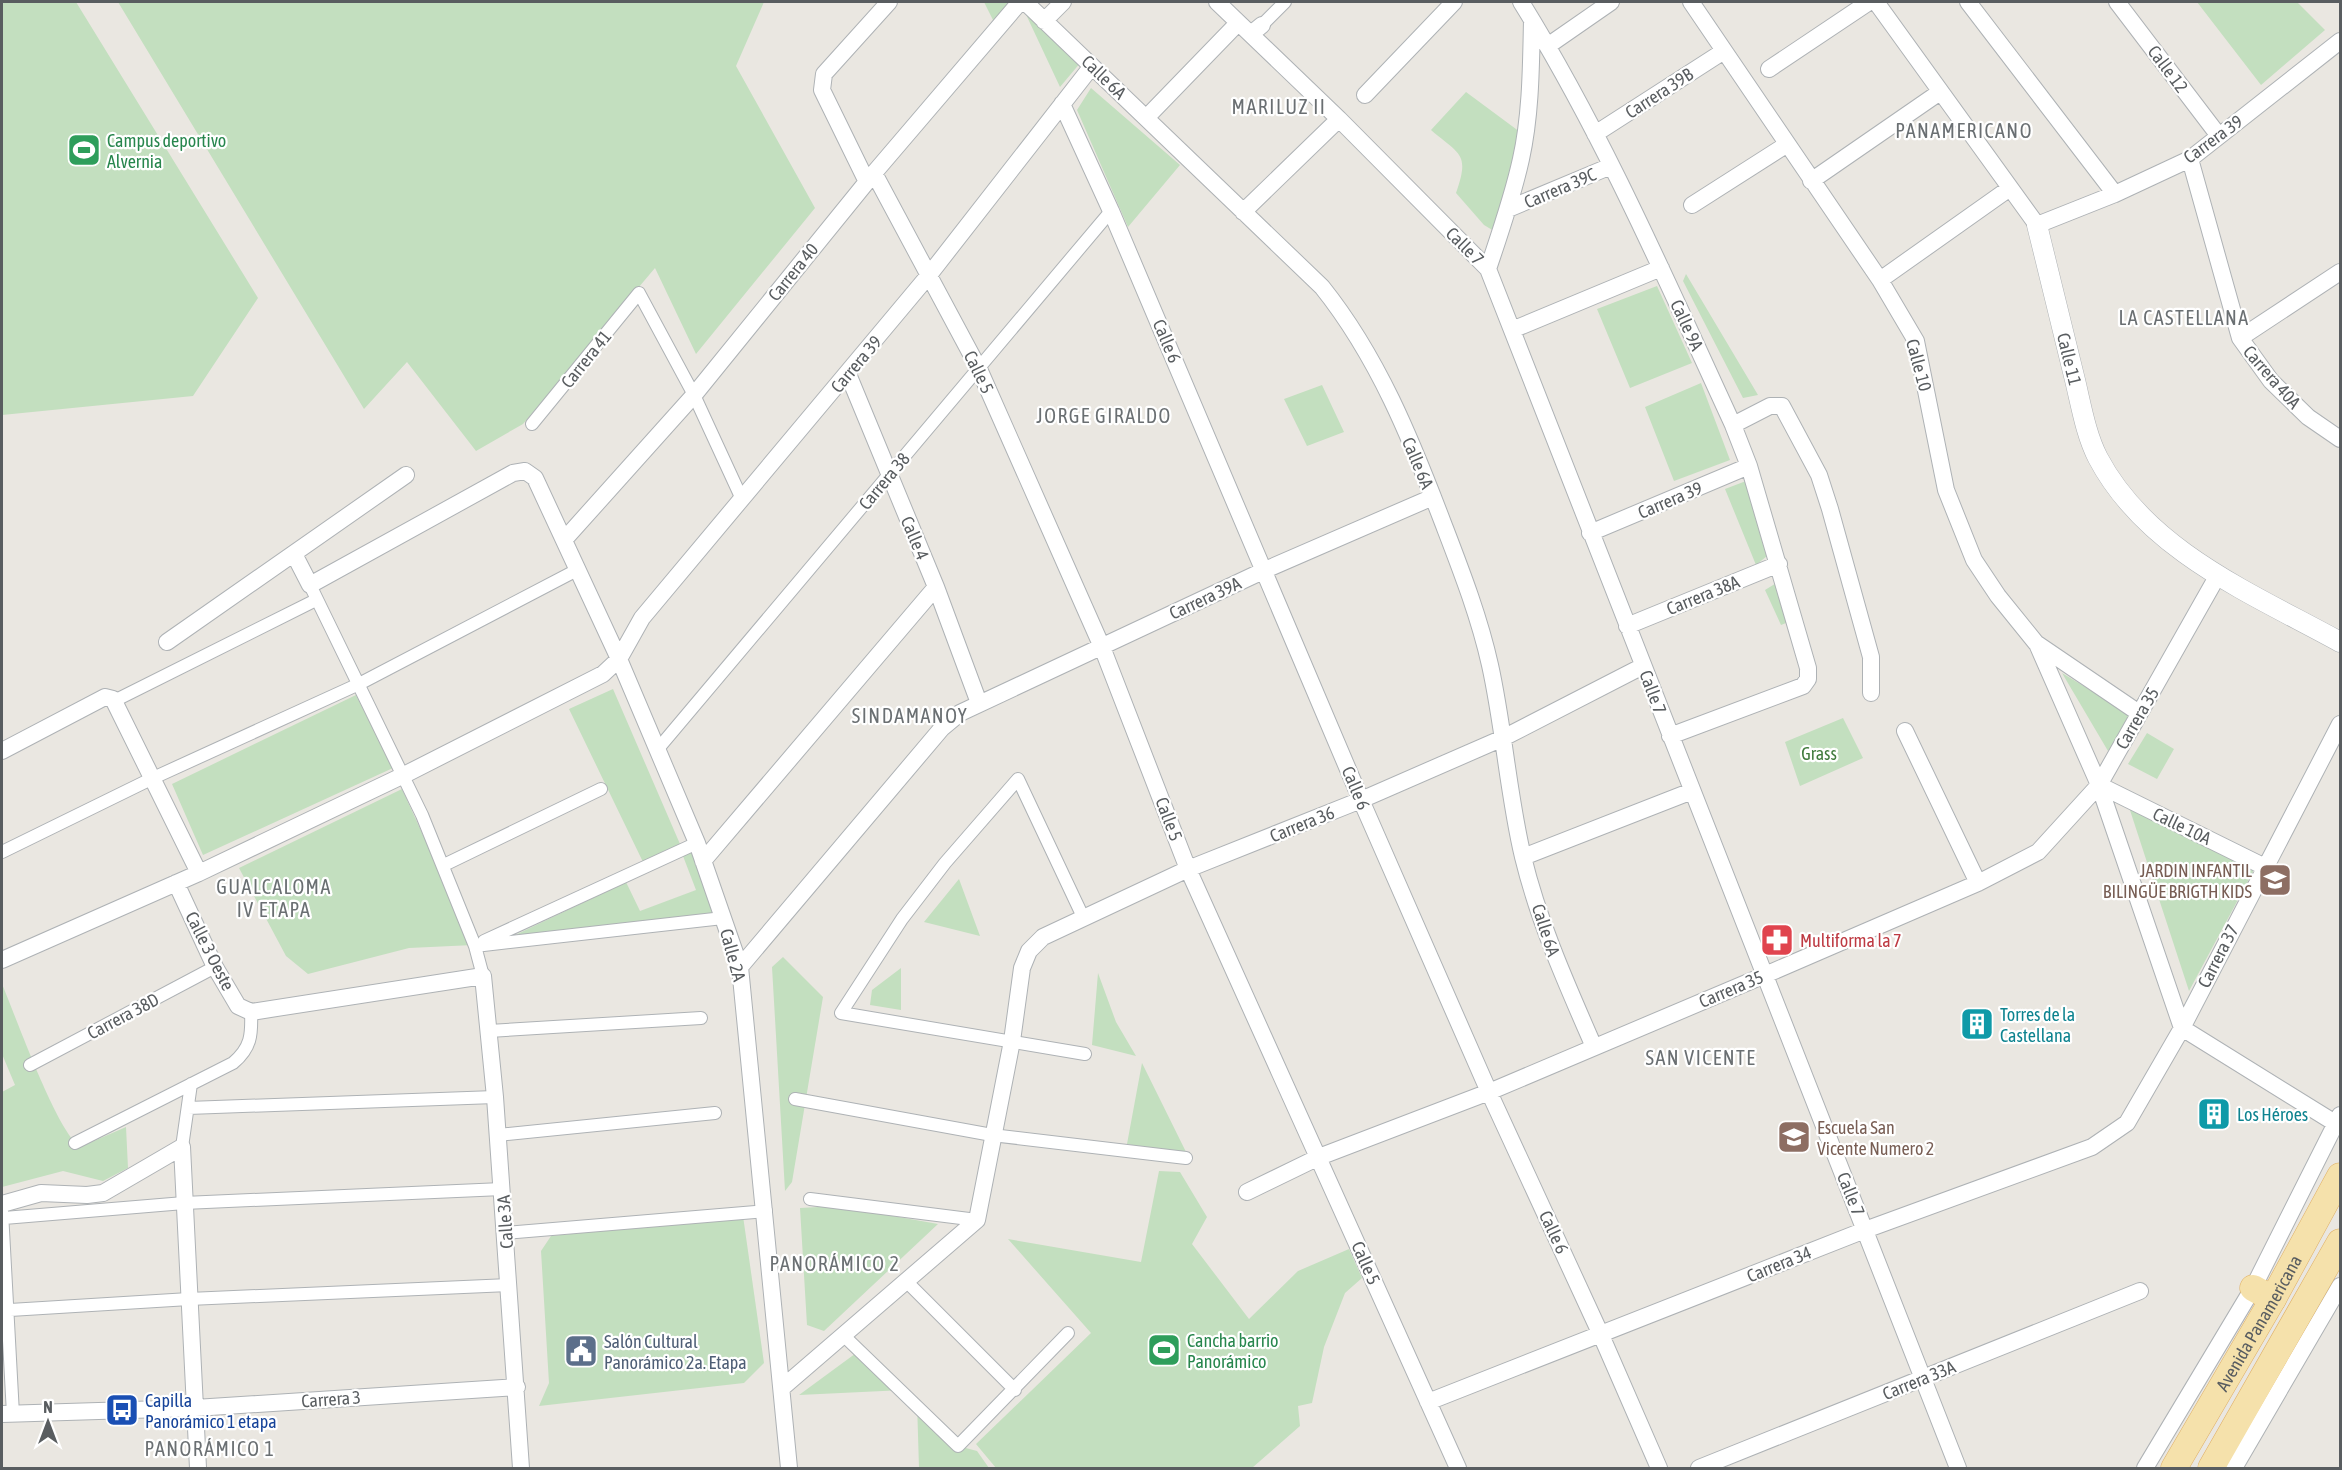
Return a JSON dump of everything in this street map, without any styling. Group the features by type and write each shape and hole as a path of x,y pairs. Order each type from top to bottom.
{"main road":[{"name":"Avenida Panamericana","path":"2174,1468 2263,1294 2340,1176"},
{"name":"Avenida Panamericana","path":"2211,1468 2340,1242"}],"street":[{"name":"Calle 5","path":"889,2 824,74 821,82 822,90 929,275 979,369 1102,647 1188,869 1320,1157 1458,1468"},
{"name":"Carrera 40","path":"564,540 694,395 871,177 1020,2"},
{"name":"Calle 6A","path":"1025,2 1322,287 1349,321 1378,369 1433,497 1475,608 1490,665 1523,856 1552,953 1594,1047"},
{"path":"1044,21 1063,2"},
{"name":"Calle 7","path":"1217,2 1250,27 1488,269 1958,1468"},
{"path":"1146,118 1250,27 1285,2"},
{"path":"1365,94 1454,2"},
{"name":"Calle 9A","path":"1521,2 1549,45 1595,134 1733,425 1749,466 1808,668 1808,679 1803,686 1670,736"},
{"path":"1549,45 1611,2"},
{"name":"Calle 10","path":"1690,2 1880,280 1916,341 1946,490 1958,526 1974,560 1998,596 2036,643 2139,713"},
{"path":"1769,69 1869,2"},
{"name":"Calle 11","path":"1876,2 2037,225 2082,409 2097,456 2120,494 2147,524 2218,575 2340,642"},
{"path":"1968,2 2115,194"},
{"name":"Calle 12","path":"2117,2 2219,136"},
{"path":"1488,269 1508,209 1522,156 1531,80 1532,20"},
{"name":"Carrera 39","path":"2037,225 2115,194 2190,159 2340,41"},
{"name":"Carrera 39B","path":"1595,134 1724,51"},
{"name":"Carrera 39","path":"619,660 642,618 929,275 1092,66"},
{"path":"1811,181 1940,92"},
{"name":"Calle 6","path":"1062,104 1111,211 1361,800 1489,1092 1601,1335 1659,1468"},
{"path":"1243,212 1339,119"},
{"path":"1692,205 1786,145"},
{"name":"Carrera 40A","path":"2190,159 2240,338 2271,381 2308,417 2340,439"},
{"name":"Carrera 39C","path":"1508,209 1611,166"},
{"path":"1880,280 2010,188"},
{"name":"Carrera 38","path":"657,750 1111,211"},
{"path":"1512,330 1660,268"},
{"path":"2240,338 2340,272"},
{"name":"Carrera 41","path":"532,424 639,293 694,395"},
{"name":"Calle 4","path":"848,374 936,587 979,703"},
{"path":"694,395 741,497"},
{"path":"1733,425 1770,406 1782,406 1819,475 1871,657 1871,693"},
{"name":"Carrera 39","path":"1590,533 1749,466"},
{"name":"Calle 2A","path":"313,593 513,473 525,471 535,478 619,660 697,843 740,967 766,1211 789,1468"},
{"path":"167,642 406,475"},
{"name":"Carrera 39A","path":"740,967 942,728 960,713 1265,570 1433,497"},
{"path":"75,1143 241,1057 252,1037 251,1012 483,976 444,865 404,775 294,554"},
{"name":"Carrera 38A","path":"1627,626 1779,564"},
{"path":"2,852 150,779 359,684 577,570"},
{"name":"Carrera 35","path":"1247,1192 1320,1157 1489,1092 1765,975 1978,883 2038,852 2099,785 2218,575"},
{"path":"703,861 936,587"},
{"path":"114,701 313,593"},
{"path":"2036,643 2099,785 2181,1028 2338,1119 2263,1294 2145,1468"},
{"path":"2,960 199,873 404,775 586,684 619,660"},
{"name":"Carrera 36","path":"1011,1041 1022,968 1029,951 1043,937 1188,869 1361,800 1503,738 1643,666"},
{"path":"2,751 105,697 114,701 150,779 199,873"},
{"name":"Carrera 37","path":"2127,1123 2181,1028 2340,724"},
{"path":"1905,731 1978,883"},
{"path":"1084,919 1018,779 945,863 902,920 841,1013 1085,1054"},
{"name":"Calle 10A","path":"2099,785 2265,867"},
{"path":"444,865 600,789"},
{"path":"1523,856 1692,790"},
{"path":"474,946 697,843"},
{"name":"Calle 3 Oeste","path":"176,883 215,967 238,1006 251,1012"},
{"path":"474,946 723,918"},
{"name":"Carrera 38D","path":"30,1065 215,967"},
{"name":"Calle 3A","path":"483,976 506,1233 521,1468"},
{"path":"489,1031 701,1018"},
{"path":"782,1388 977,1220 1011,1041"},
{"path":"191,1084 182,1147 198,1468"},
{"path":"188,1108 495,1097"},
{"path":"795,1099 992,1135 1185,1158"},
{"path":"498,1135 715,1113"},
{"name":"Carrera 34","path":"1428,1402 1865,1230 2092,1147 2127,1123"},
{"path":"2,1210 41,1193 87,1195 103,1193 182,1147"},
{"path":"2,1210 502,1189"},
{"path":"810,1199 977,1220"},
{"path":"2,1210 10,1310 7,1414"},
{"path":"506,1233 766,1211"},
{"path":"906,1281 1015,1390"},
{"path":"10,1310 189,1299 509,1285"},
{"path":"2234,1468 2340,1286"},
{"name":"Carrera 33A","path":"1699,1468 2140,1291"},
{"path":"843,1335 958,1446 1068,1333"},
{"name":"Carrera 3","path":"7,1414 195,1408 517,1387"}],"green space":[{"name":"Campus deportivo Alvernia","path":"2,2 76,2 258,298 193,396 2,415"},
{"path":"118,2 764,2 736,66 815,208 696,354 655,268 523,424 476,451 407,362 364,409"},
{"path":"984,2 1009,2 994,22"},
{"path":"2197,2 2297,2 2325,30 2261,85"},
{"path":"1022,6 1081,62 1060,87"},
{"path":"1091,88 1180,165 1128,227 1077,110"},
{"path":"1466,92 1520,132 1499,234 1484,225 1456,193 1462,170 1460,156 1431,130"},
{"path":"1686,274 1758,395 1743,398 1683,281"},
{"path":"1657,286 1692,363 1630,388 1597,309"},
{"path":"1701,383 1730,460 1674,481 1645,407"},
{"path":"1322,385 1344,432 1307,446 1284,399"},
{"path":"1746,481 1767,556 1756,565 1725,489"},
{"path":"1781,580 1791,621 1781,625 1765,590"},
{"path":"2062,673 2135,717 2108,751"},
{"path":"613,689 680,844 643,862 569,709"},
{"path":"356,695 393,768 203,855 172,784"},
{"name":"Grass","path":"1843,718 1863,758 1800,786 1785,742"},
{"path":"2147,733 2174,749 2157,779 2128,764"},
{"path":"402,789 473,945 409,948 308,974 286,956 239,868"},
{"path":"2127,801 2255,868 2189,991"},
{"path":"692,848 718,914 509,938 626,882 640,911 696,890 683,856"},
{"path":"959,879 980,936 924,922"},
{"path":"783,957 823,997 792,1182 785,1191 772,967"},
{"path":"901,968 901,1010 870,1005 872,990"},
{"path":"1098,973 1116,1022 1136,1056 1092,1045"},
{"path":"2,984 48,1097 70,1136 80,1147 126,1127 128,1168 103,1181 63,1171 2,1187 2,1092 15,1085 2,1054"},
{"path":"1142,1063 1188,1156 1127,1144"},
{"path":"1159,1171 1180,1172 1207,1217 1192,1244 1249,1319 1298,1271 1349,1249 1362,1278 1345,1293 1324,1347 1312,1403 1298,1406 1300,1426 1252,1468 996,1468 976,1444 1091,1333 1008,1239 1141,1262"},
{"path":"837,1206 938,1224 824,1331 807,1325 800,1208"},
{"path":"743,1216 764,1363 744,1383 539,1406 549,1383 541,1251 551,1236"},
{"path":"863,1348 904,1390 799,1395"},
{"path":"917,1402 962,1447 977,1451 989,1468 919,1468"}],"place":[{"name":"Campus deportivo Alvernia","path":"84,150"},
{"name":"JARDIN INFANTIL BILINGÜE BRIGTH KIDS","path":"2275,880"},
{"name":"Multiforma la 7","path":"1777,940"},
{"name":"Torres de la Castellana","path":"1977,1024"},
{"name":"Los Héroes","path":"2214,1114"},
{"name":"Escuela San Vicente Numero 2","path":"1794,1137"},
{"name":"Cancha barrio Panorámico","path":"1164,1350"},
{"name":"Salón Cultural Panorámico 2a. Etapa","path":"581,1351"},
{"name":"Capilla Panorámico 1 etapa","path":"122,1410"}],"district":[{"name":"MARILUZ II","path":"1279,106"},
{"name":"PANAMERICANO","path":"1964,130"},
{"name":"LA CASTELLANA","path":"2184,317"},
{"name":"JORGE GIRALDO","path":"1104,415"},
{"name":"SINDAMANOY","path":"910,715"},
{"name":"GUALCALOMA IV ETAPA","path":"274,898"},
{"name":"SAN VICENTE","path":"1701,1057"},
{"name":"PANORÁMICO 2","path":"835,1263"},
{"name":"PANORÁMICO 1","path":"210,1448"}]}
